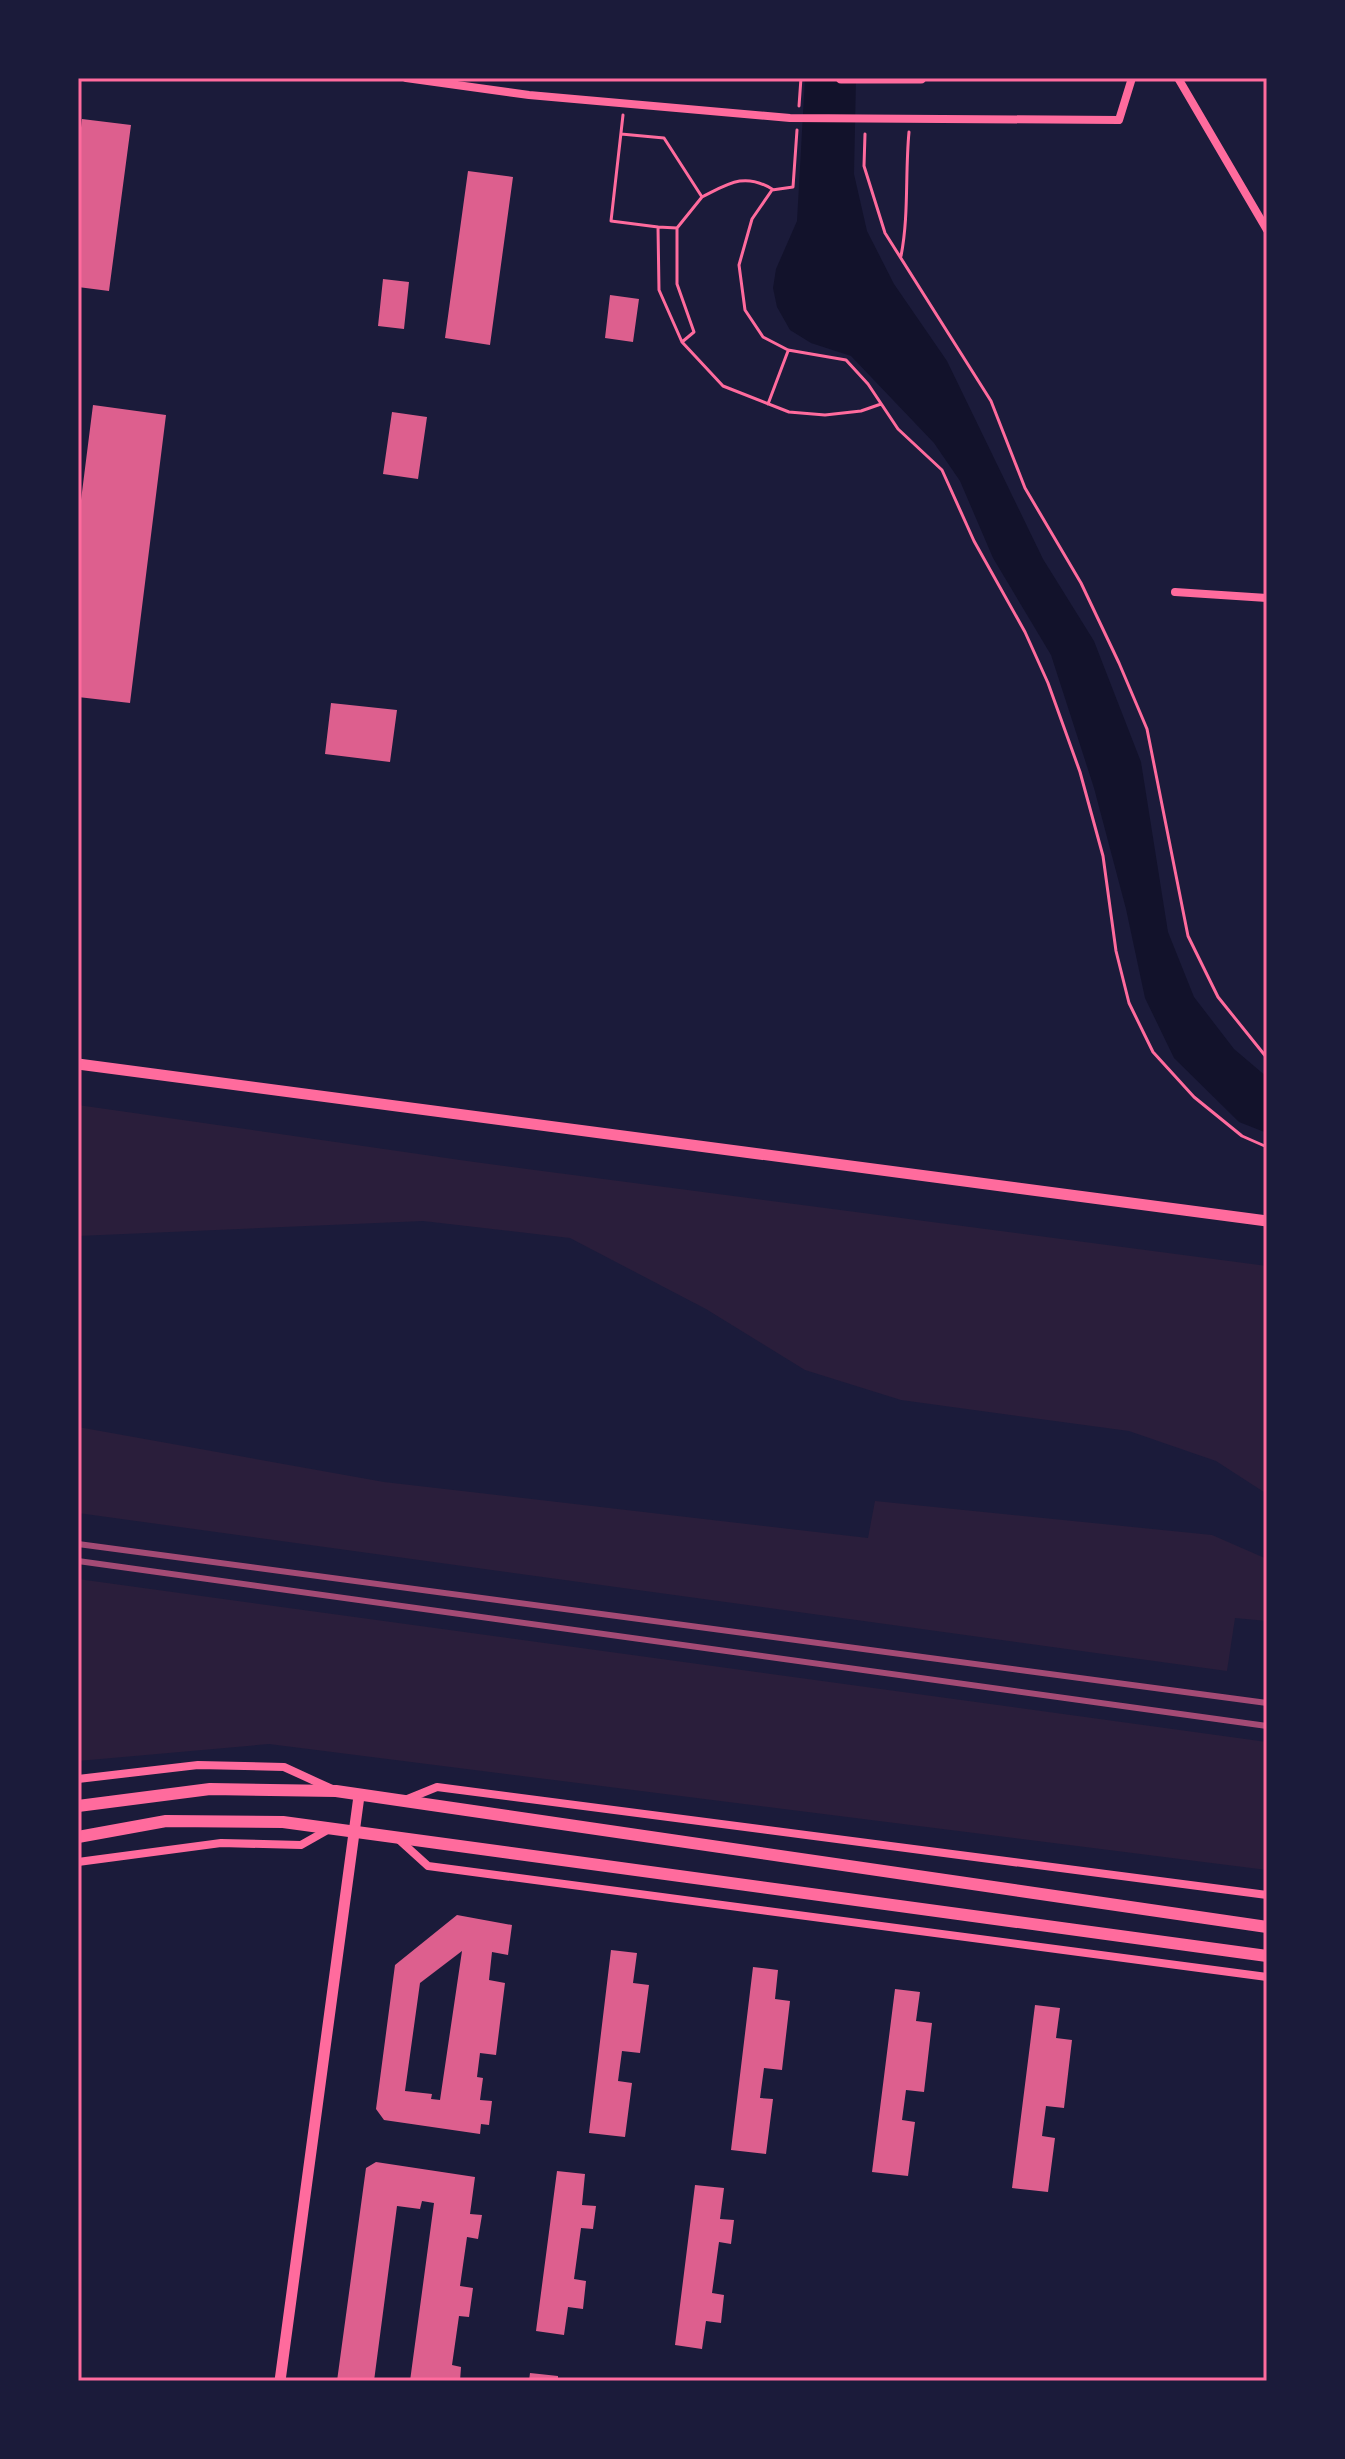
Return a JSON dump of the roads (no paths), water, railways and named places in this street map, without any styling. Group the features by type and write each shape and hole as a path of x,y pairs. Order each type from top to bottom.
{"main road":[{"path":"78,1806 210,1789 336,1791 1267,1927"},
{"path":"78,1837 166,1821 283,1822 333,1827 1267,1956"}],"street":[{"path":"406,78 624,104 790,118 870,121 1119,120 1132,78"},
{"path":"841,78 921,78"},
{"path":"1178,78 1267,230"},
{"path":"1175,592 1267,598"},
{"path":"78,1064 1267,1221"},
{"path":"78,1779 198,1765 284,1767 336,1791"},
{"path":"400,1801 437,1787 1267,1895"},
{"path":"280,2381 359,1796"},
{"path":"78,1862 221,1843 301,1845 333,1827"},
{"path":"396,1837 428,1866 1267,1977"}],"railway":[{"path":"78,1544 1267,1703"},
{"path":"78,1561 1267,1726"}]}
